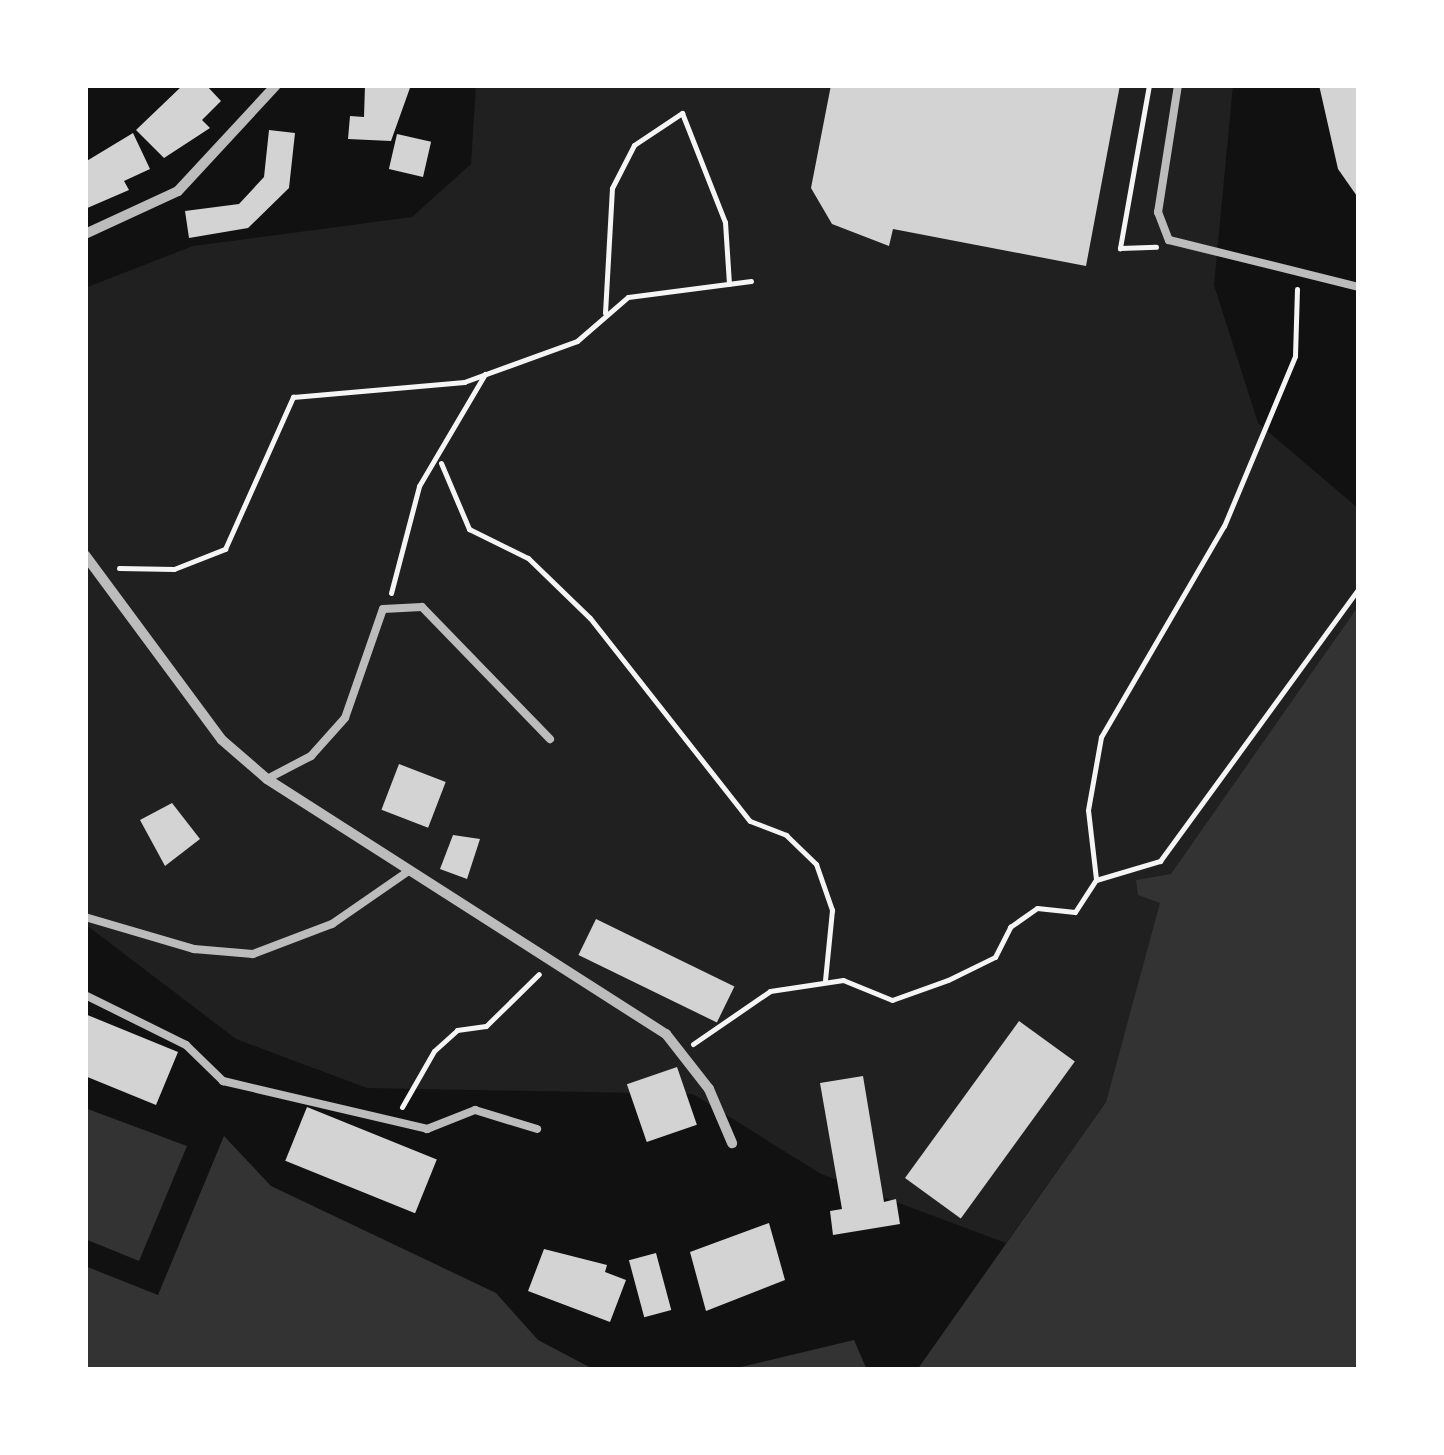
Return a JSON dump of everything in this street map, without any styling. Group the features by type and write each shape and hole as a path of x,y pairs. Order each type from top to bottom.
{"street":[{"path":"85,234 178,190 276,85"},
{"path":"85,555 222,740 267,779 554,957 682,1052 732,1144"}],"lane":[{"path":"1178,85 1158,212 1178,247 1359,287"},
{"path":"267,779 311,756 344,718 383,609 422,607 550,740"},
{"path":"85,917 194,950 253,954 332,924 410,870"},
{"path":"85,995 186,1044 223,1081 427,1130 475,1110 537,1129"}],"path":[{"path":"1149,85 1120,248 1178,247"},
{"path":"605,316 612,188 634,145 682,112 724,222 729,284"},
{"path":"682,1052 770,991 825,980 892,1000 948,980 995,957 1010,927 1038,908 1075,912 1096,880 1088,810 1101,737 1231,509 1295,356 1298,272"},
{"path":"97,574 133,564 174,569 225,549 293,397 486,374 577,341 628,297 751,281"},
{"path":"383,609 405,566 419,486 440,463 486,374"},
{"path":"440,463 469,529 528,558 590,618 750,821 786,835 816,864 832,910 825,980"},
{"path":"1096,880 1160,861 1359,588"},
{"path":"394,1120 434,1051 457,1030 486,1026 554,957"}],"shaded area":[{"path":"476,85 1233,85 1214,285 1258,423 1359,509 1359,605 1171,875 1106,1102 1006,1243 821,1174 693,1094 367,1088 236,1039 85,924 85,288 193,246 412,217 471,164"},
{"path":"1359,605 1359,1370 917,1370 1106,1102 1160,903 1138,895 1136,880 1171,874"},
{"path":"85,1108 187,1146 139,1261 85,1239"},
{"path":"224,1136 271,1186 496,1293 538,1340 595,1370 85,1370 85,1266 158,1295"},
{"path":"854,1340 867,1370 733,1370 741,1367"}],"building":[{"path":"183,85 206,85 221,101 202,120 210,128 164,158 136,130"},
{"path":"365,85 411,85 391,141 348,139 350,116 364,117"},
{"path":"831,85 1120,85 1086,266 893,229 889,246 832,224 811,188"},
{"path":"1319,85 1359,85 1359,199 1338,169"},
{"path":"269,130 295,133 289,188 248,228 189,238 185,211 239,204 264,177"},
{"path":"133,133 150,169 124,181 129,190 85,209 85,162"},
{"path":"397,134 431,142 423,177 389,169"},
{"path":"399,764 446,782 428,828 381,810"},
{"path":"172,803 200,839 165,866 140,820"},
{"path":"453,835 480,839 467,879 440,869"},
{"path":"596,919 734,987 717,1022 578,955"},
{"path":"85,1014 178,1052 156,1105 85,1076"},
{"path":"1019,1021 1075,1062 961,1219 905,1178"},
{"path":"677,1067 697,1125 647,1142 627,1084"},
{"path":"863,1076 884,1202 896,1199 900,1224 833,1235 830,1211 842,1209 820,1083"},
{"path":"307,1107 437,1159 415,1213 285,1161"},
{"path":"769,1223 785,1280 706,1311 690,1252"},
{"path":"544,1249 607,1265 605,1272 626,1280 610,1322 528,1291"},
{"path":"656,1253 671,1310 644,1317 629,1260"}]}
